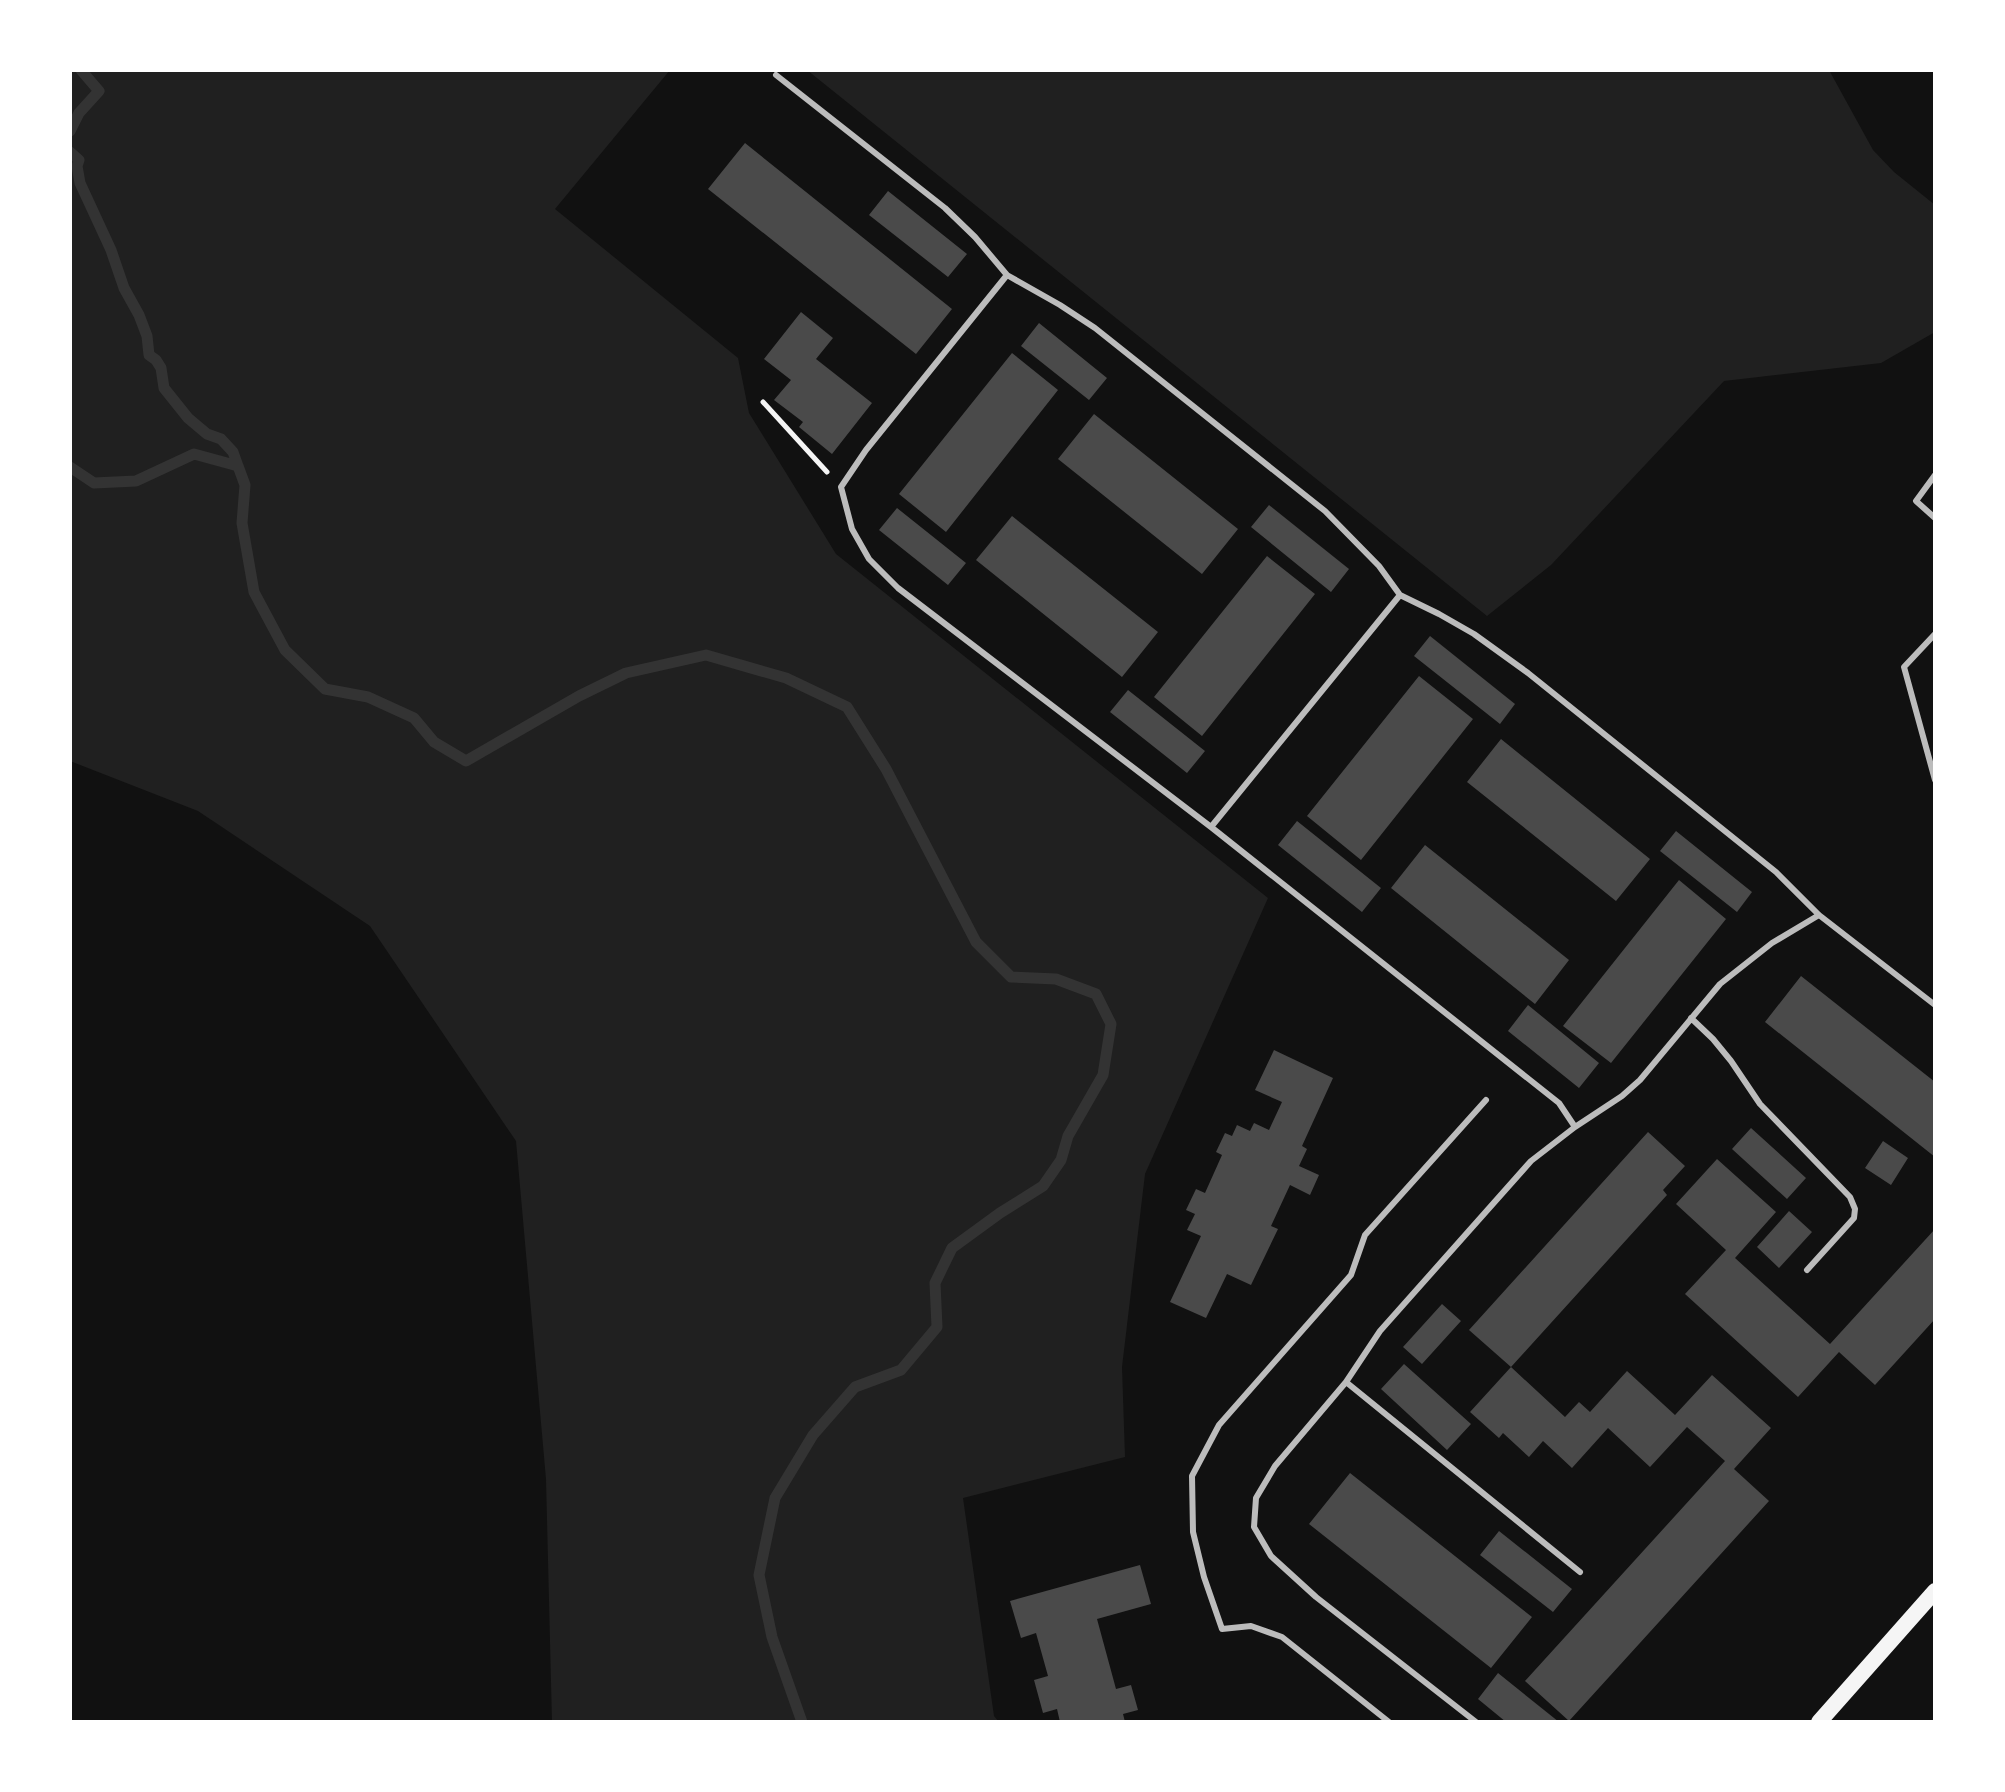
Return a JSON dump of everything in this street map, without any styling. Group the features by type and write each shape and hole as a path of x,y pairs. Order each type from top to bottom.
{"main road":[{"path":"1819,1722 1935,1591"}],"lane":[{"path":"776,75 945,208 1007,275 1095,328 1325,511 1379,566 1400,595 1474,634 1528,673 1776,872 1819,915 1935,1005"},
{"path":"1007,275 866,450 841,487 852,529 869,559 898,588 1211,827 1559,1103 1575,1127"},
{"path":"1935,475 1916,501 1935,518"},
{"path":"1211,827 1400,595"},
{"path":"1935,634 1904,667 1935,780"},
{"path":"1476,1722 1316,1597 1271,1556 1254,1527 1256,1498 1275,1466 1346,1382 1380,1331 1531,1161 1640,1080 1720,984 1772,943 1819,915"},
{"path":"1691,1018 1731,1061 1760,1104 1850,1197 1855,1209 1854,1218 1807,1270"},
{"path":"1389,1722 1282,1637 1251,1626 1222,1629 1193,1532 1192,1476 1219,1425 1351,1275 1365,1235 1486,1100"},
{"path":"1346,1382 1580,1572"}],"path":[{"path":"763,402 835,481"}],"shaded area":[{"path":"79,70 670,70 555,209 738,358 749,413 836,554 1268,898 1145,1174 1122,1367 1125,1457 963,1498 994,1716 999,1722 552,1722 546,1479 516,1141 370,926 198,811 70,761 70,73"},
{"path":"807,70 1829,70 1873,150 1894,172 1935,205 1935,332 1881,363 1724,381 1551,565 1487,616"}],"building":[{"path":"745,143 952,309 916,354 708,189"},
{"path":"888,191 967,254 948,277 869,215"},
{"path":"801,312 833,338 816,359 872,403 832,454 799,427 803,422 774,400 791,380 764,359"},
{"path":"1039,323 1107,378 1089,400 1021,346"},
{"path":"1012,353 1058,390 946,532 899,494"},
{"path":"1094,414 1238,529 1202,574 1058,459"},
{"path":"1269,505 1349,569 1331,592 1251,527"},
{"path":"897,508 966,563 948,585 879,530"},
{"path":"1012,516 1158,632 1122,677 976,560"},
{"path":"1267,556 1315,594 1202,736 1154,697"},
{"path":"1430,636 1515,704 1500,724 1414,656"},
{"path":"1419,676 1473,719 1361,860 1307,816"},
{"path":"1128,690 1205,751 1187,773 1110,712"},
{"path":"1501,739 1650,859 1616,901 1467,782"},
{"path":"1297,821 1381,888 1362,912 1278,845"},
{"path":"1676,831 1752,892 1737,912 1660,851"},
{"path":"1425,845 1569,960 1535,1004 1391,888"},
{"path":"1679,880 1726,919 1611,1063 1563,1026"},
{"path":"1801,976 1935,1082 1935,1157 1765,1022"},
{"path":"1528,1005 1599,1063 1579,1088 1508,1031"},
{"path":"1274,1050 1333,1078 1302,1146 1307,1149 1299,1166 1319,1175 1310,1195 1290,1185 1271,1226 1278,1229 1251,1285 1227,1274 1206,1318 1170,1302 1201,1236 1187,1230 1195,1214 1186,1210 1196,1189 1205,1193 1222,1155 1216,1152 1225,1133 1232,1136 1237,1125 1250,1131 1254,1123 1269,1130 1282,1102 1255,1090"},
{"path":"1751,1128 1806,1178 1787,1199 1732,1149"},
{"path":"1648,1132 1685,1166 1663,1190 1667,1195 1511,1367 1469,1330"},
{"path":"1883,1141 1908,1158 1891,1185 1865,1168"},
{"path":"1717,1159 1776,1212 1735,1258 1830,1344 1935,1229 1935,1319 1875,1385 1839,1352 1798,1397 1685,1294 1726,1250 1676,1204"},
{"path":"1789,1211 1812,1232 1779,1268 1757,1247"},
{"path":"1442,1304 1461,1321 1422,1364 1403,1347"},
{"path":"1404,1364 1471,1424 1447,1450 1381,1389"},
{"path":"1511,1367 1565,1417 1579,1402 1590,1412 1627,1371 1675,1415 1712,1375 1771,1428 1734,1469 1769,1501 1569,1721 1525,1681 1725,1461 1687,1427 1650,1467 1608,1428 1572,1468 1543,1441 1529,1457 1503,1433 1499,1438 1470,1412"},
{"path":"1350,1473 1532,1617 1491,1668 1309,1524"},
{"path":"1499,1531 1572,1589 1553,1612 1480,1555"},
{"path":"1140,1565 1151,1604 1097,1619 1116,1689 1131,1685 1138,1710 1123,1714 1125,1722 1060,1722 1057,1709 1043,1713 1034,1680 1048,1676 1036,1633 1021,1638 1010,1601"},
{"path":"1498,1673 1559,1722 1506,1722 1478,1699"}],"waterway":[{"path":"70,131 79,113 99,91 81,70"},
{"path":"70,152 79,160 80,183 111,250 124,288 139,315 147,336 149,355 161,368 164,388 188,418 207,434 221,439 233,452 238,466"},
{"path":"70,467 94,483 136,481 194,454 238,466 245,485 242,523 254,592 285,650 325,689 368,697 414,718 434,742 466,761 579,696 626,673 706,655 786,678 847,707 886,769 976,942 1011,977 1056,979 1096,994 1111,1024 1103,1075 1068,1136 1061,1160 1043,1186 952,1248 935,1283 937,1327 901,1370 855,1387 813,1435 775,1498 759,1575 772,1637 802,1722"}]}
